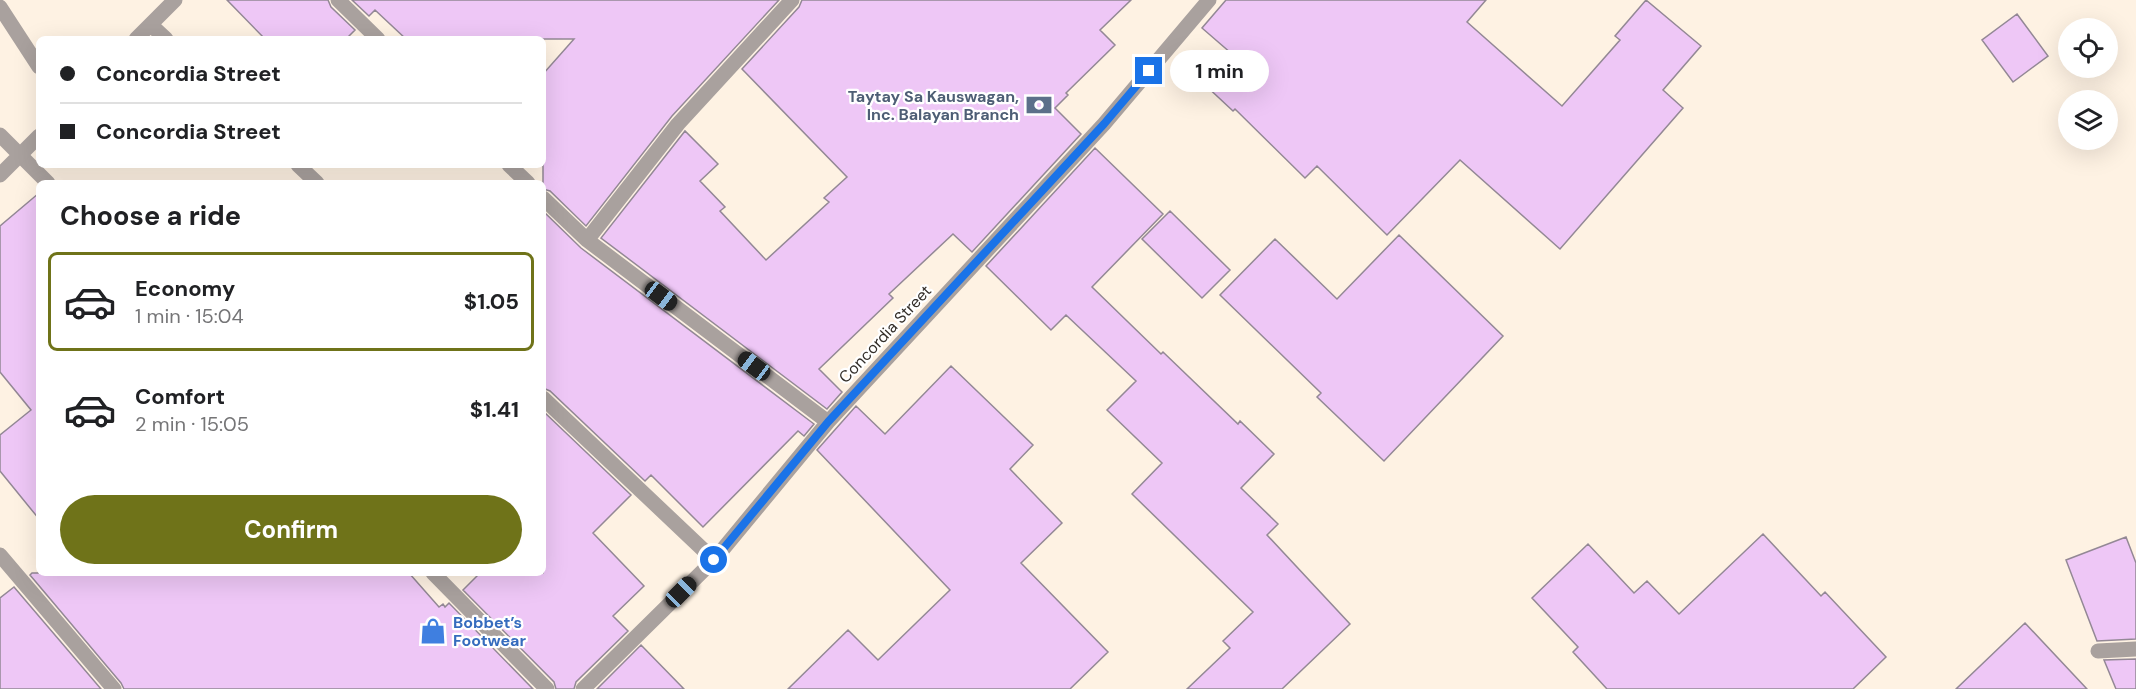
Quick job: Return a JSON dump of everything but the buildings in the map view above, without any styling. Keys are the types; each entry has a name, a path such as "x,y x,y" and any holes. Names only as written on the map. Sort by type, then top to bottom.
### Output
{"street":[{"path":"139,36 175,0"},
{"path":"338,0 375,36"},
{"path":"587,240 678,124 792,0"},
{"name":"Concordia Street","path":"583,689 714,560 828,422 1104,124 1209,0"},
{"path":"0,7 36,62"},
{"path":"151,25 163,36"},
{"path":"0,135 45,180"},
{"path":"0,175 36,139"},
{"path":"301,168 314,180"},
{"path":"512,168 525,180"},
{"path":"546,201 587,240 828,422"},
{"path":"546,401 714,560"},
{"path":"0,555 114,689"},
{"path":"436,576 547,689"},
{"path":"2098,651 2136,649"}],"place":[{"name":"Taytay Sa Kauswagan, Inc. Balayan Branch","path":"1039,105"},
{"name":"Bobbet’s Footwear","path":"433,631"}],"route":[{"path":"714,560 828,422 1104,124 1149,71"}]}
